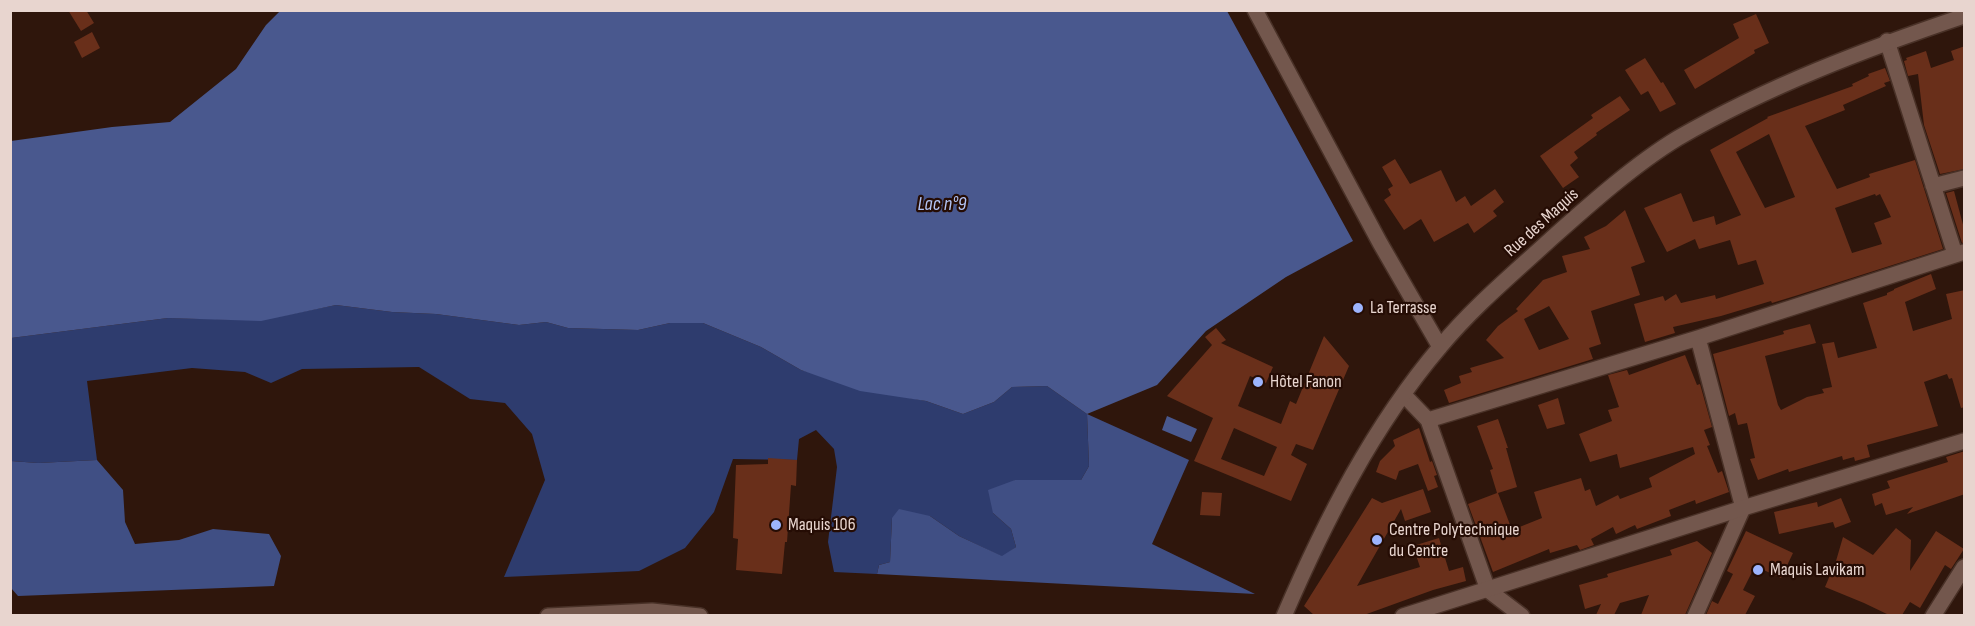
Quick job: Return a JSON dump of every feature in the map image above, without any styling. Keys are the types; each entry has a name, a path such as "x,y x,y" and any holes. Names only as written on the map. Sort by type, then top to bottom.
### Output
{"street":[{"path":"1255,10 1380,243 1440,347"},
{"name":"Rue des Maquis","path":"1284,615 1314,547 1352,476 1404,394 1440,347 1475,309 1576,217 1676,140 1748,101 1887,42 1965,16"},
{"path":"1428,420 1698,339 1960,253 1933,186 1887,42"},
{"path":"1933,186 1965,178"},
{"path":"1695,615 1743,508 1698,339"},
{"path":"1404,394 1428,420 1488,590 1522,615"},
{"path":"1403,615 1965,441"},
{"path":"1933,615 1965,567"},
{"path":"548,615 652,611 700,615"}],"shaded area":[{"path":"336,305 392,312 436,314 519,325 546,322 568,328 638,330 670,323 703,323 761,347 801,370 894,395 926,401 963,414 994,402 1012,387 1047,386 1087,414 1089,466 1081,480 1015,480 993,513 1011,529 1016,547 1003,557 959,536 930,516 892,518 890,562 879,565 877,574 834,572 828,542 837,467 834,449 816,430 799,439 797,460 733,459 714,512 685,548 639,571 504,577 545,480 532,434 505,403 470,399 419,367 302,369 271,383 245,372 192,368 87,381 97,460 38,463 11,461 11,338 168,318 261,320"},
{"path":"1087,414 1189,460 1152,544 1255,594 877,574 879,565 890,562 892,518 899,509 930,516 959,536 1002,556 1016,547 1011,529 993,513 988,490 1015,480 1081,480 1089,466"},
{"path":"97,460 123,490 125,522 135,544 179,540 213,529 269,534 281,556 274,586 18,596 11,588 11,461 38,463"}],"water":[{"name":"Lac n°9","path":"280,11 1227,11 1353,241 1286,277 1206,331 1157,385 1087,414 1047,386 1012,387 994,402 963,414 926,401 860,391 801,370 761,347 703,323 670,323 638,330 568,328 546,322 519,325 436,314 392,312 336,305 261,321 168,318 11,338 11,141 112,127 170,122 236,69 266,25"},
{"path":"1167,416 1197,429 1191,442 1162,430"}],"building":[{"path":"68,10 86,10 94,23 81,31"},
{"path":"1756,14 1769,43 1754,50 1755,53 1695,89 1684,70 1739,38 1733,24"},
{"path":"92,32 100,48 82,58 74,42"},
{"path":"1965,46 1965,169 1940,174 1924,125 1918,74 1908,76 1904,61 1907,60 1906,58 1926,51 1931,68 1954,60 1951,51"},
{"path":"1645,58 1676,104 1660,112 1648,91 1641,95 1625,70"},
{"path":"1885,68 1890,81 1884,83 1886,86 1843,105 1845,110 1805,126 1837,189 1870,177 1869,174 1915,160 1943,249 1772,303 1771,301 1673,327 1675,333 1645,342 1634,304 1663,296 1665,301 1676,294 1681,303 1715,295 1716,299 1764,284 1756,260 1738,265 1730,240 1699,249 1695,239 1667,252 1644,208 1681,193 1693,222 1714,216 1716,225 1741,215 1710,150 1767,117 1853,86 1852,84 1869,76 1868,74","holes":["1769,134 1795,197 1765,208 1736,152","1875,194 1876,196 1880,194 1891,217 1874,223 1882,244 1852,253 1835,208"]},
{"path":"1620,96 1630,110 1596,133 1597,135 1574,152 1578,158 1570,165 1579,177 1563,188 1540,156 1593,118 1591,115"},
{"path":"1395,159 1410,184 1441,170 1456,202 1465,196 1471,206 1495,189 1504,202 1493,211 1497,216 1474,233 1468,223 1434,242 1421,219 1404,230 1384,200 1391,195 1388,189 1393,186 1382,167"},
{"path":"1954,191 1965,232 1965,242 1962,243 1946,193"},
{"path":"1625,210 1645,262 1631,267 1640,295 1591,311 1601,344 1589,348 1593,359 1449,403 1444,390 1461,383 1459,376 1472,372 1470,368 1504,358 1486,340 1498,326 1518,311 1516,309 1543,280 1567,272 1562,256 1590,249 1584,237 1606,226","holes":["1549,306 1569,339 1539,350 1524,319"]},
{"path":"1931,274 1936,289 1905,302 1913,331 1952,319 1946,294 1965,290 1965,407 1961,408 1952,378 1949,379 1947,374 1924,382 1938,426 1867,445 1870,457 1855,461 1854,457 1843,460 1842,456 1789,472 1788,469 1758,480 1750,459 1755,458 1747,423 1738,425 1735,413 1729,416 1713,354 1784,334 1783,331 1810,324 1816,343 1765,356 1781,410 1807,397 1824,393 1822,389 1832,387 1822,344 1834,342 1838,358 1877,348 1863,303 1887,295 1894,289"},
{"path":"1216,328 1226,340 1221,343 1273,367 1266,383 1250,376 1238,406 1281,424 1290,401 1296,404 1324,336 1349,366 1313,450 1296,444 1291,455 1307,464 1291,501 1194,461 1213,418 1167,396 1212,345 1205,337","holes":["1234,428 1277,447 1264,476 1221,459"]},
{"path":"1685,355 1697,385 1700,384 1712,427 1704,430 1710,445 1707,446 1718,473 1722,471 1729,492 1696,504 1695,500 1669,510 1671,516 1637,529 1635,525 1616,534 1613,527 1591,539 1594,545 1580,550 1577,545 1550,553 1549,549 1493,572 1468,504 1497,493 1490,470 1493,469 1477,426 1498,419 1508,448 1506,448 1517,487 1498,493 1512,530 1542,518 1534,492 1581,478 1585,491 1590,489 1596,506 1618,495 1620,499 1652,487 1649,478 1695,454 1693,447 1620,468 1617,454 1590,462 1579,434 1612,421 1608,410 1619,407 1608,375 1627,370 1629,375"},
{"path":"1558,398 1565,424 1547,429 1538,405"},
{"path":"1419,428 1430,462 1432,461 1437,475 1434,476 1438,487 1428,491 1418,464 1399,471 1396,480 1376,472 1380,461 1395,446 1393,440"},
{"path":"1965,451 1965,494 1907,514 1913,507 1886,515 1882,503 1875,506 1872,494 1890,488 1887,481 1948,462 1946,457"},
{"path":"768,458 797,460 796,486 791,485 782,574 736,570 738,539 733,538 736,465 768,464"},
{"name":"Centre Polytechnique du Centre","path":"1423,489 1431,512 1405,521 1401,509 1357,586 1420,567 1413,546 1439,538 1449,571 1463,567 1466,581 1433,590 1364,615 1314,615 1304,606 1372,498 1382,503"},
{"path":"1202,492 1222,493 1220,516 1200,515"},
{"path":"1841,498 1851,522 1835,528 1833,522 1779,534 1774,512 1817,502 1818,507"},
{"path":"1896,528 1911,540 1910,571 1936,531 1964,549 1951,569 1945,565 1920,608 1910,602 1902,615 1889,615 1825,587 1843,537 1873,555"},
{"path":"1746,531 1793,553 1781,578 1755,566 1743,590 1755,596 1745,615 1706,615 1712,601 1718,604 1733,574 1727,571"},
{"path":"1697,541 1712,553 1685,615 1641,615 1649,595 1620,603 1614,615 1596,615 1601,604 1585,609 1579,585 1608,577 1607,574 1672,555 1670,550"}],"place":[{"name":"La Terrasse","path":"1358,308"},
{"name":"Hôtel Fanon","path":"1258,382"},
{"name":"Maquis 106","path":"776,525"},
{"name":"Centre Polytechnique du Centre","path":"1377,540"},
{"name":"Maquis Lavikam","path":"1758,570"}]}
